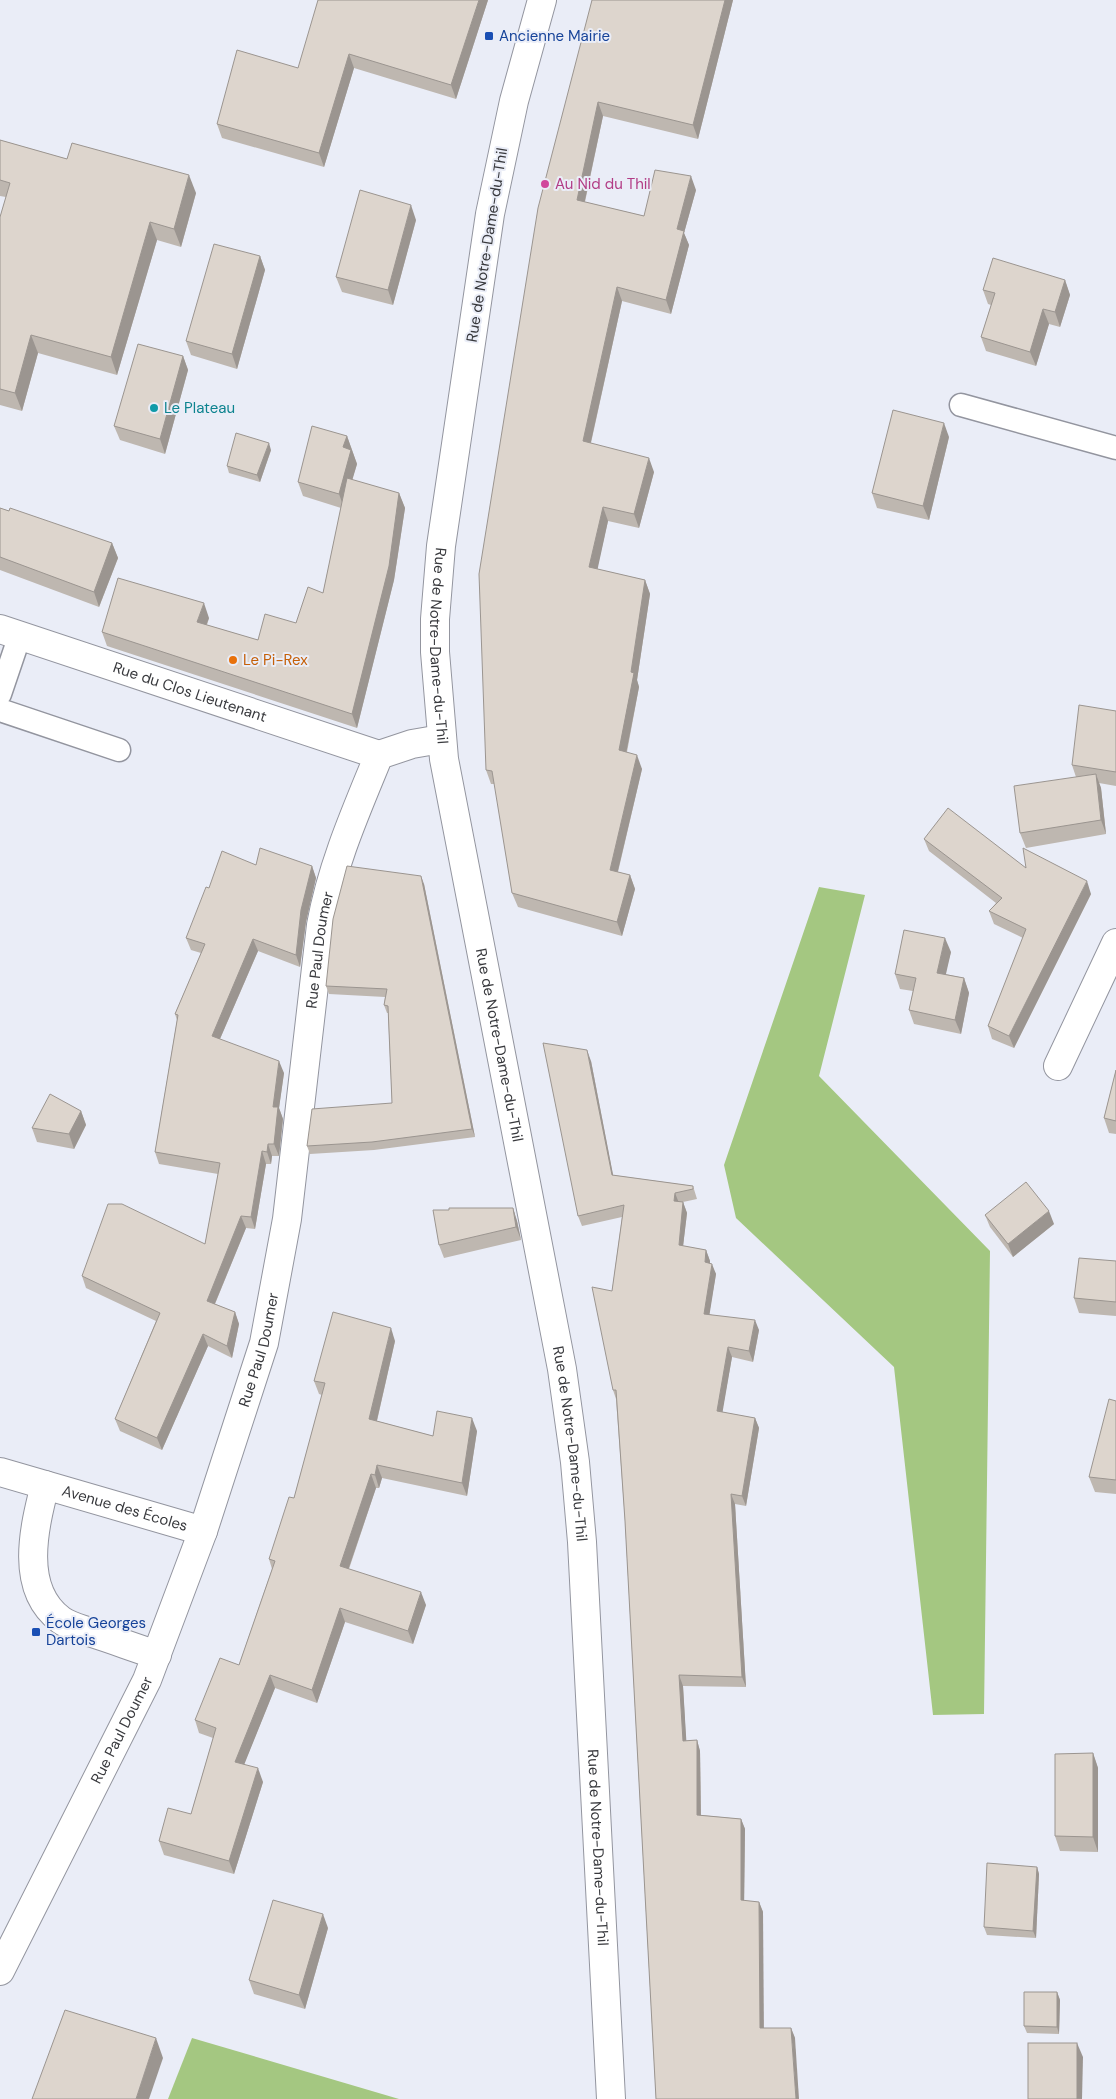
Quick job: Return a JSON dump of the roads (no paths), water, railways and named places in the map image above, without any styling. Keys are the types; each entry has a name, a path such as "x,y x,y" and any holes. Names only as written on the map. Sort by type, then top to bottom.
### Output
{"street":[{"name":"Rue de Notre-Dame-du-Thil","path":"542,0 514,101 495,191 446,510 435,619 436,684 441,739 562,1369 572,1430 582,1542 611,2099"},
{"name":"Rue du Clos Lieutenant","path":"10,632 379,755"},
{"path":"379,755 403,746 441,739"},
{"name":"Rue Paul Doumer","path":"0,1972 124,1729 157,1655 203,1531 262,1352 274,1299 287,1219 326,896 343,843 379,755"},
{"path":"1058,1066 1116,943"},
{"name":"Avenue des Écoles","path":"0,1472 203,1531"},
{"name":"Avenue des Écoles","path":"45,1485 38,1512 34,1556 34,1580 42,1600 62,1621 157,1655"}],"lane":[{"path":"960,405 1116,448"},
{"path":"0,694 10,632"},
{"path":"0,710 120,750"}],"place":[{"name":"Ancienne Mairie","path":"489,36"},
{"name":"Au Nid du Thil","path":"545,184"},
{"name":"Le Plateau","path":"154,408"},
{"name":"Le Pi-Rex","path":"233,660"},
{"name":"École Georges Dartois","path":"36,1632"}]}
